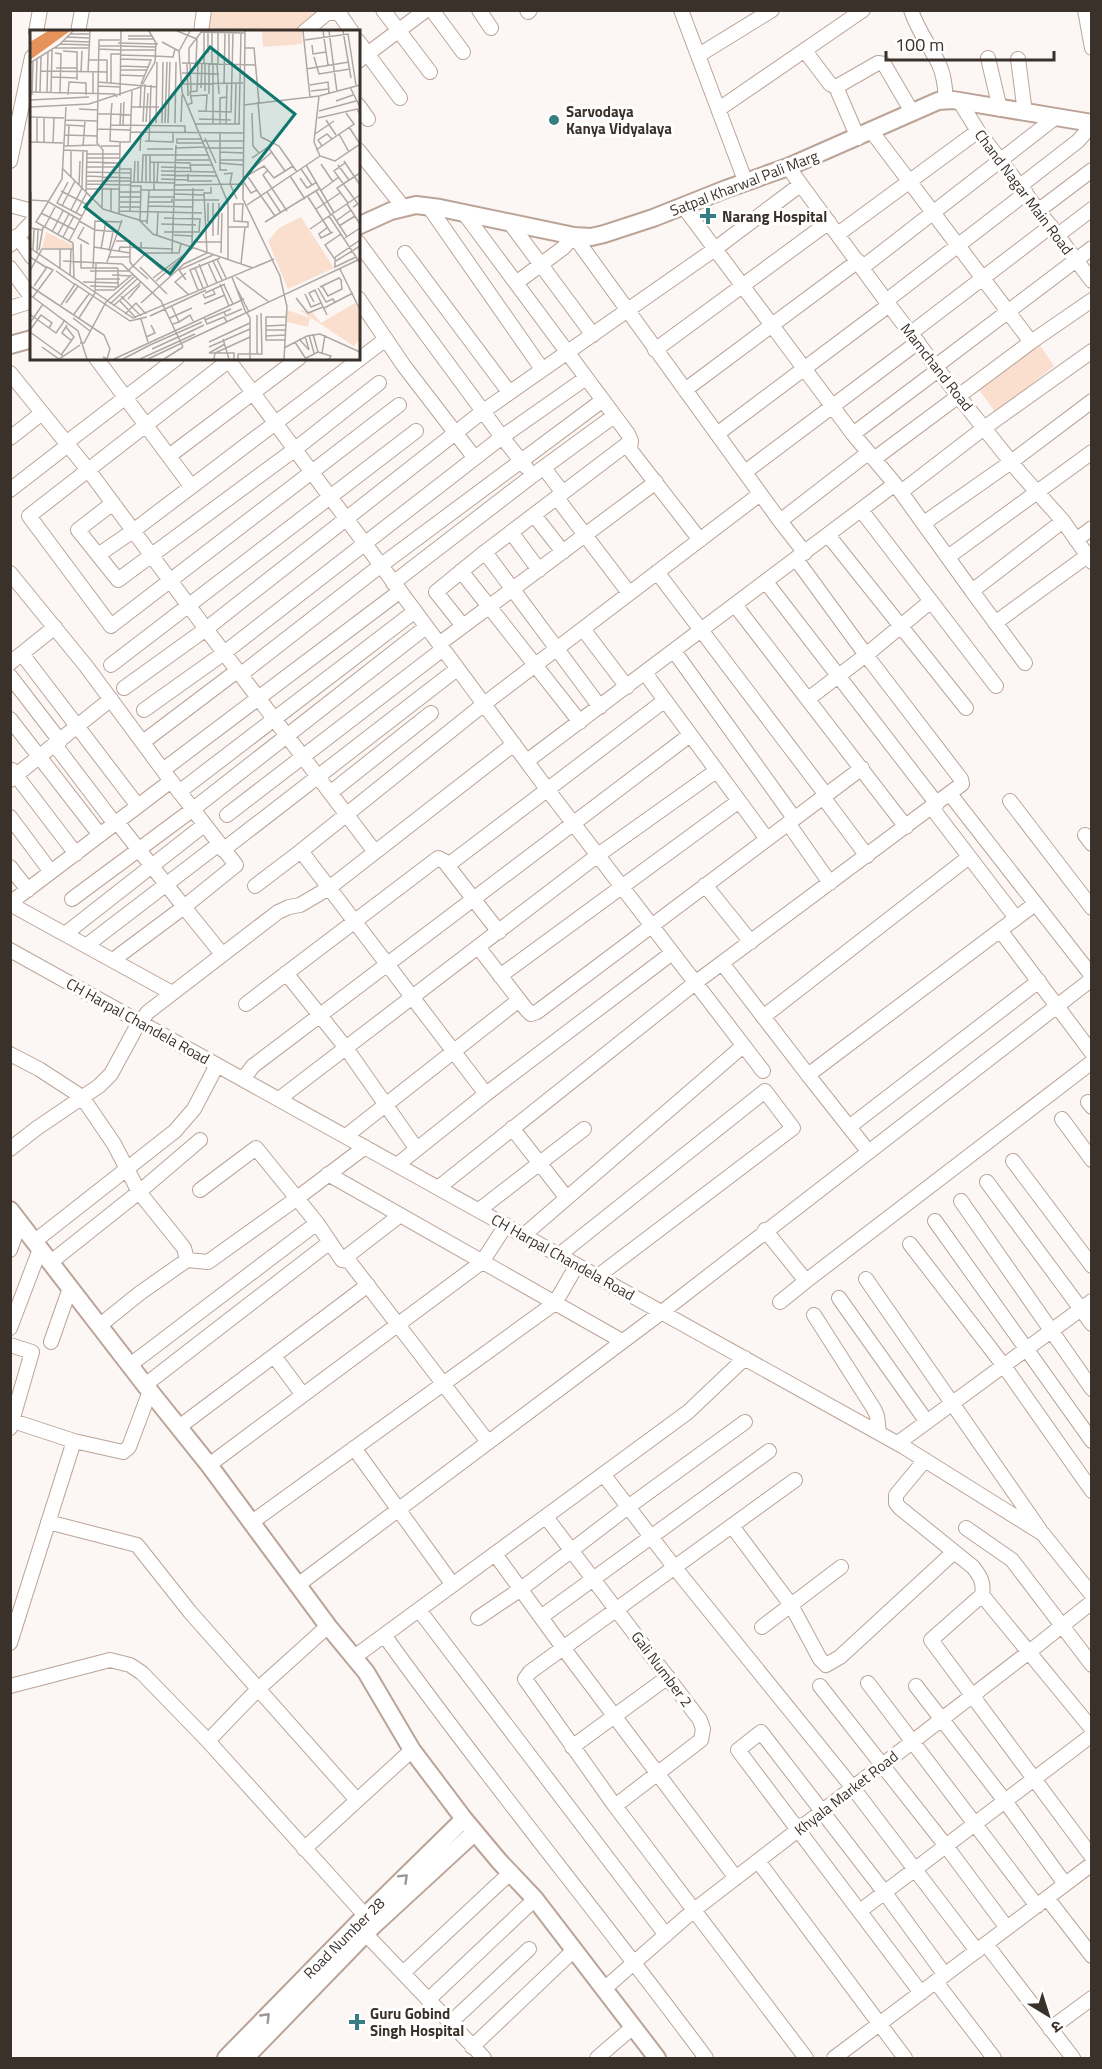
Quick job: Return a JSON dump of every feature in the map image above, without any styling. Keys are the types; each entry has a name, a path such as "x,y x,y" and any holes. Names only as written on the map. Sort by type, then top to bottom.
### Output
{"street":[{"path":"36,30 40,10"},
{"path":"78,30 82,10"},
{"path":"201,30 204,10"},
{"path":"383,10 430,72"},
{"path":"400,98 363,57 426,10"},
{"path":"432,10 463,52"},
{"path":"479,10 491,28"},
{"path":"681,10 746,183"},
{"path":"699,55 772,10"},
{"path":"719,109 805,51 845,16 863,10"},
{"path":"911,10 917,26 939,64 953,101"},
{"path":"1085,10 1091,39"},
{"path":"306,30 327,12 339,13 351,30"},
{"path":"805,51 830,84 836,87 865,135 909,180 1031,342"},
{"path":"988,58 1000,109"},
{"path":"1018,59 1025,113"},
{"path":"836,87 882,63 887,66 912,112"},
{"path":"10,161 30,66"},
{"name":"Satpal Kharwal Pali Marg","path":"361,221 416,205 574,236 591,237 653,218 788,167 865,135 912,112 953,101 1092,124"},
{"name":"Chand Nagar Main Road","path":"953,101 1092,280"},
{"path":"360,108 368,119"},
{"path":"685,390 933,213 1056,117"},
{"path":"717,434 804,369 958,245 1078,141 1092,124"},
{"path":"838,234 909,180 978,132"},
{"path":"360,153 404,208"},
{"name":"Mamchand Road","path":"788,167 959,397 1011,462 1063,521 1090,559"},
{"path":"1039,210 1092,170"},
{"path":"124,688 206,629 482,412 715,249 800,185"},
{"path":"10,205 30,210"},
{"path":"683,206 833,408 898,488 1025,663"},
{"path":"429,207 543,369"},
{"path":"745,472 833,408 983,278 1092,209"},
{"path":"465,213 632,441"},
{"path":"655,350 829,222"},
{"path":"510,223 593,335"},
{"path":"30,224 14,241 30,255"},
{"path":"438,1188 722,963 962,785 961,779 866,655 800,556 780,521 574,236 563,248 516,284"},
{"path":"360,245 482,412 521,461 538,472 560,495 584,536 629,593"},
{"path":"853,434 1008,311 1092,248"},
{"path":"405,253 509,393"},
{"path":"10,268 30,296"},
{"path":"10,308 30,300"},
{"path":"780,521 959,397 1031,342 1092,300"},
{"path":"360,301 474,457"},
{"path":"360,359 386,339"},
{"path":"10,345 30,340"},
{"path":"527,761 861,510 898,488 1092,351"},
{"path":"10,490 174,360"},
{"path":"228,360 29,516 111,626 399,405"},
{"path":"230,360 414,612 763,1071"},
{"path":"169,456 296,360"},
{"path":"98,555 359,360"},
{"path":"99,363 191,486"},
{"path":"10,373 89,471 375,852"},
{"path":"144,710 224,653 474,457 586,378"},
{"path":"113,503 78,530 118,580 294,450 379,383"},
{"path":"143,742 239,673 603,400"},
{"path":"924,523 1092,401"},
{"path":"10,438 42,413"},
{"path":"172,993 10,903 171,781 258,698 538,472 614,416"},
{"path":"111,665 416,431"},
{"path":"632,441 630,447 632,451 700,540"},
{"path":"463,626 436,592 632,441"},
{"path":"948,557 1092,452"},
{"path":"227,815 303,757 463,626 656,482"},
{"path":"255,886 534,665 760,494"},
{"path":"861,510 996,686"},
{"path":"534,515 562,552"},
{"path":"972,591 1063,521"},
{"path":"1076,540 1092,528"},
{"path":"511,532 539,570"},
{"path":"828,535 966,708"},
{"path":"485,552 600,707"},
{"path":"994,623 1090,559"},
{"path":"461,571 580,722"},
{"path":"657,572 867,856"},
{"path":"10,573 111,699 192,810 236,865 112,960"},
{"path":"766,582 1016,918"},
{"path":"808,699 931,601"},
{"path":"735,605 906,827"},
{"path":"171,781 274,720 414,612"},
{"path":"10,663 55,627"},
{"path":"72,898 192,810 426,627"},
{"path":"583,629 627,687"},
{"path":"674,651 791,821 830,883"},
{"path":"22,654 138,806"},
{"path":"87,945 166,884 221,847 317,776 457,669"},
{"path":"645,673 767,839"},
{"path":"10,676 116,823 222,954"},
{"path":"76,854 12,775 39,758 111,699"},
{"path":"448,865 664,700"},
{"path":"330,793 431,713"},
{"path":"10,719 100,835"},
{"path":"243,1080 253,1066 690,735"},
{"path":"10,1149 99,1086 111,1074 148,1012 278,912 289,907 300,906 329,888 514,744"},
{"path":"479,948 529,1012 537,1012 862,768"},
{"path":"279,1099 598,855 716,771"},
{"path":"299,1584 662,1312 1092,978 950,794"},
{"path":"500,976 739,801"},
{"path":"1010,801 1092,908"},
{"path":"10,817 51,872"},
{"path":"65,934 204,825"},
{"path":"301,851 486,1094"},
{"path":"763,1017 969,857"},
{"path":"246,1004 438,858 448,865 499,932"},
{"path":"10,867 28,890"},
{"path":"705,885 751,942"},
{"path":"808,1075 1035,904"},
{"path":"1000,930 1092,1053"},
{"name":"CH Harpal Chandela Road","path":"10,950 898,1443 1043,1534 1092,1595"},
{"path":"397,1164 672,953"},
{"path":"722,963 868,1151"},
{"path":"286,973 346,1048 416,1148"},
{"path":"849,1127 1039,981"},
{"path":"346,1136 519,1000"},
{"path":"524,1235 743,1046"},
{"path":"10,1054 39,1069 82,1097 114,1144 139,1192 184,1248 187,1260"},
{"path":"780,1302 1092,1062"},
{"path":"10,1328 42,1250 126,1168 185,1121 217,1065"},
{"path":"559,1255 765,1090 793,1128 598,1276"},
{"path":"1062,1119 1092,1160"},
{"path":"512,1128 566,1197"},
{"path":"479,1210 584,1129"},
{"path":"42,1250 139,1192 200,1140"},
{"path":"99,1326 140,1293 187,1260 207,1262 297,1199 365,1147"},
{"path":"200,1190 256,1148 317,1223 342,1260 349,1261 368,1285 488,1442"},
{"path":"1013,1161 1092,1266"},
{"path":"328,1174 622,1341"},
{"path":"987,1182 1086,1305 1092,1324"},
{"path":"962,1201 1092,1389"},
{"path":"15,1216 209,1465 299,1584 327,1626 366,1672 412,1750 470,1826 535,1899 633,2027 652,2057"},
{"path":"10,1251 15,1216"},
{"path":"342,1260 399,1216"},
{"path":"935,1221 1092,1442"},
{"path":"130,1365 317,1223"},
{"path":"209,1465 482,1262 506,1225"},
{"path":"765,1230 806,1281"},
{"path":"10,1345 32,1352 11,1423 74,1441 120,1452 126,1451 147,1388 330,1242"},
{"path":"910,1244 1004,1366 1092,1491"},
{"path":"252,1522 555,1303 577,1265"},
{"path":"866,1279 1043,1534"},
{"path":"179,1427 368,1285"},
{"path":"51,1342 70,1288"},
{"path":"839,1298 927,1422"},
{"path":"898,1443 1086,1305"},
{"path":"814,1315 874,1409 879,1432"},
{"path":"274,1356 303,1395"},
{"path":"353,1658 694,1407 745,1358"},
{"path":"478,1618 521,1589 745,1422"},
{"path":"11,1637 74,1441"},
{"path":"354,1448 453,1585"},
{"path":"541,1617 769,1451"},
{"path":"925,1460 896,1495 896,1503 980,1575 983,1584 982,1594 931,1640 1092,1857"},
{"path":"603,1474 675,1568 853,1788 915,1870 1073,2058"},
{"path":"795,1480 530,1672 525,1679 615,1806 806,2058"},
{"name":"Gali Number 2","path":"546,1517 668,1677 700,1720 704,1729 701,1740 657,1773"},
{"path":"48,1522 137,1545 190,1612 356,1800"},
{"path":"732,1526 791,1605 820,1659 826,1665 840,1657 954,1552"},
{"path":"966,1528 1011,1560 1092,1665"},
{"path":"495,1554 736,1878"},
{"path":"762,1627 841,1568"},
{"path":"982,1594 1092,1729"},
{"name":"Khyala Market Road","path":"604,1989 694,1910 1092,1602"},
{"path":"419,1610 666,1935"},
{"path":"208,1741 258,1689 327,1626"},
{"path":"384,1635 436,1709 635,1962 706,2058"},
{"path":"10,1686 110,1660 130,1665 142,1674 208,1741 304,1848 403,1973 484,2058"},
{"path":"572,1747 668,1677"},
{"path":"868,1683 976,1824 1042,1902 1092,1956"},
{"path":"820,1686 946,1846 1007,1928"},
{"path":"916,1686 1005,1801 1065,1884"},
{"path":"921,1993 738,1750 760,1732 885,1893 994,2058"},
{"path":"860,1911 1092,1735"},
{"path":"304,1848 412,1750"},
{"path":"615,1806 657,1773"},
{"name":"Road Number 28","path":"225,2058 319,1972 365,1925 470,1826"},
{"path":"758,1861 905,2058"},
{"path":"834,2058 1092,1864"},
{"path":"403,1973 511,1872"},
{"path":"428,2000 535,1899"},
{"path":"450,2024 529,1949"},
{"path":"472,2047 574,1950"},
{"name":"Road Number 28","path":"245,2058 319,1972"},
{"path":"1050,2029 1089,2006"},
{"path":"597,2058 633,2027"}],"shaded area":[{"path":"205,11 318,11 318,14 296,30 202,30"},
{"path":"1037,341 1054,366 996,413 977,387"}],"place":[{"name":"Sarvodaya Kanya Vidyalaya","path":"554,120"},
{"name":"Narang Hospital","path":"708,216"},
{"name":"Guru Gobind Singh Hospital","path":"357,2022"}]}
